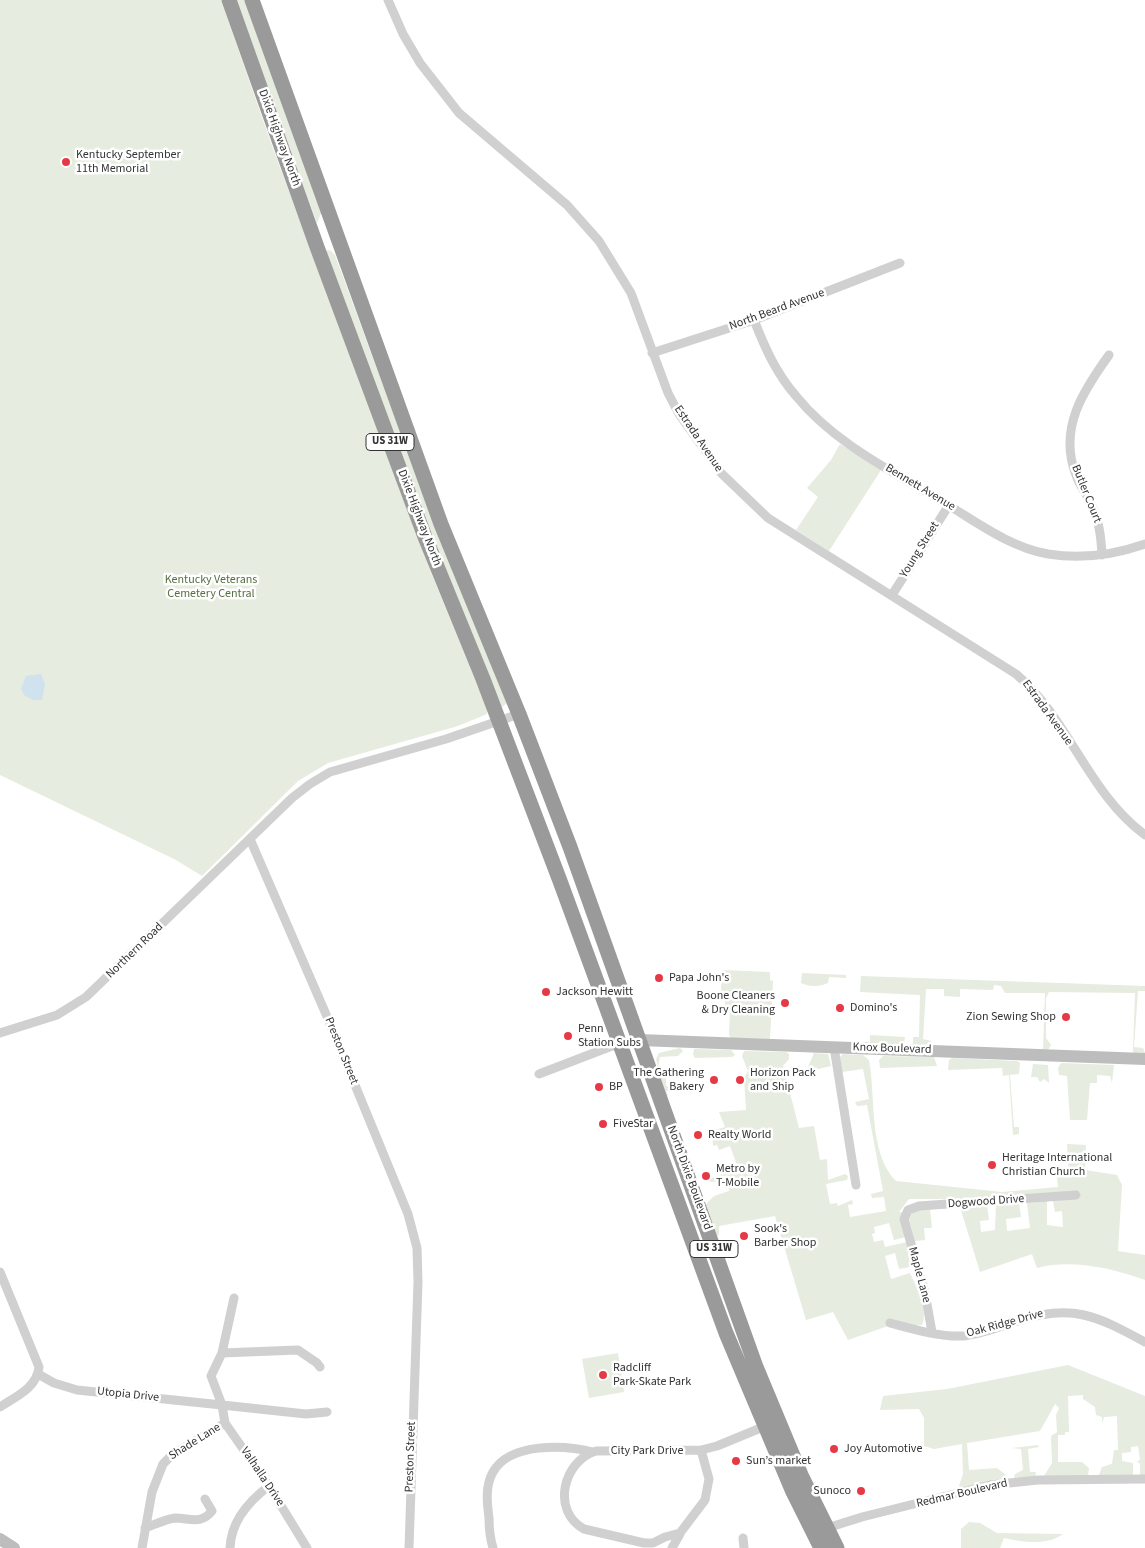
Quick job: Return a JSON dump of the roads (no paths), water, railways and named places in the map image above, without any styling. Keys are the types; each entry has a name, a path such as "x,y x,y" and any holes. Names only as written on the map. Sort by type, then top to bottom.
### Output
{"highway":[{"name":"Dixie Highway North","path":"229,0 411,499 586,949"},
{"name":"Dixie Highway North","path":"252,0 441,524 519,714 604,943"},
{"name":"North Dixie Boulevard","path":"604,943 736,1314 771,1424"},
{"name":"North Dixie Boulevard","path":"586,949 724,1328 820,1530 837,1548"},
{"name":"North Dixie Boulevard","path":"820,1530 821,1548"}],"main road":[{"name":"Knox Boulevard","path":"639,1040 1145,1059"},
{"path":"0,1539 14,1548"}],"street":[{"name":"Estrada Avenue","path":"388,0 403,34 420,63 459,113 567,205 599,241 631,293 668,392 685,424 705,454 738,492 768,518 1004,664 1026,682 1108,800 1126,820 1145,835"},
{"name":"North Beard Avenue","path":"652,353 754,320 900,263"},
{"name":"Bennett Avenue","path":"754,320 769,358 781,378 816,417 876,462 1005,539 1032,550 1061,555 1102,555 1145,544"},
{"name":"Butler Court","path":"1102,555 1097,518 1075,474 1070,438 1072,418 1079,400 1109,355"},
{"name":"Young Street","path":"892,595 948,505"},
{"path":"250,839 292,798 330,772 446,740 519,714"},
{"name":"Northern Road","path":"0,1033 57,1015 86,997 250,839"},
{"name":"Preston Street","path":"250,839 325,1012 408,1214 415,1237 418,1282 409,1548"},
{"path":"539,1074 621,1043 639,1040"},
{"path":"834,1047 856,1185"},
{"name":"Dogwood Drive","path":"904,1219 908,1210 919,1206 1076,1195"},
{"name":"Maple Lane","path":"904,1219 925,1293 932,1332"},
{"path":"0,1272 39,1367 38,1374 25,1391 0,1407"},
{"name":"Valhalla Drive","path":"234,1298 222,1353 211,1376 222,1405 225,1423 269,1486 307,1548"},
{"name":"Oak Ridge Drive","path":"890,1323 954,1336 970,1335 1028,1317 1063,1311 1080,1313 1106,1322 1145,1342"},
{"path":"222,1353 298,1350 320,1367"},
{"name":"Utopia Drive","path":"38,1374 54,1383 78,1390 222,1405"},
{"path":"222,1405 306,1414 327,1412"},
{"name":"Shade Lane","path":"142,1548 152,1492 167,1458 225,1423"},
{"name":"City Park Drive","path":"493,1548 488,1490 496,1468 510,1458 538,1447 564,1447 593,1452 701,1450 717,1446 771,1424"},
{"name":"City Park Drive","path":"672,1548 705,1500 709,1480 701,1450"},
{"name":"City Park Drive","path":"593,1452 586,1454 565,1481 566,1504 579,1526 644,1543 680,1534"},
{"name":"Redmar Boulevard","path":"820,1530 990,1485 1038,1480 1145,1479"},
{"path":"230,1548 240,1514 252,1498 269,1486"},
{"path":"145,1528 174,1518 193,1520 207,1517 212,1511 205,1499"},
{"path":"743,1538 744,1548"}],"water":[{"path":"41,674 45,684 42,700 34,700 25,696 21,689 26,676"}],"place":[{"name":"Kentucky September 11th Memorial","path":"66,162"},
{"name":"Papa John's","path":"659,978"},
{"name":"Jackson Hewitt","path":"546,992"},
{"name":"Boone Cleaners & Dry Cleaning","path":"785,1003"},
{"name":"Domino's","path":"840,1008"},
{"name":"Zion Sewing Shop","path":"1066,1017"},
{"name":"Penn Station Subs","path":"568,1036"},
{"name":"The Gathering Bakery","path":"714,1080"},
{"name":"Horizon Pack and Ship","path":"740,1080"},
{"name":"BP","path":"599,1087"},
{"name":"FiveStar","path":"603,1124"},
{"name":"Realty World","path":"698,1135"},
{"name":"Heritage International Christian Church","path":"992,1165"},
{"name":"Metro by T-Mobile","path":"706,1176"},
{"name":"Sook's Barber Shop","path":"744,1236"},
{"name":"Radcliff Park-Skate Park","path":"603,1375"},
{"name":"Joy Automotive","path":"834,1449"},
{"name":"Sun’s market","path":"736,1461"},
{"name":"Sunoco","path":"861,1491"}],"park label":[{"name":"Kentucky Veterans Cemetery Central","path":"211,587"}]}
